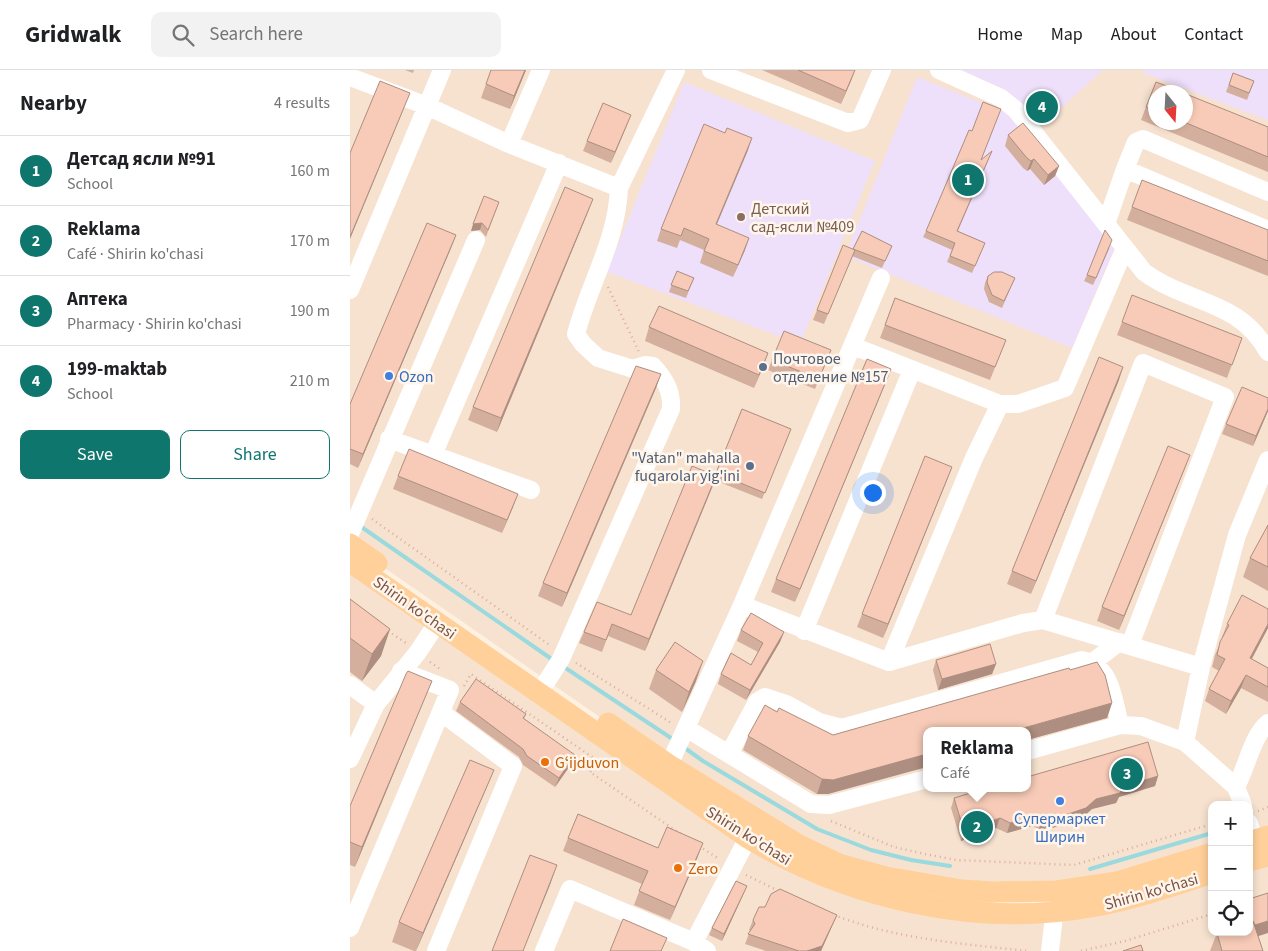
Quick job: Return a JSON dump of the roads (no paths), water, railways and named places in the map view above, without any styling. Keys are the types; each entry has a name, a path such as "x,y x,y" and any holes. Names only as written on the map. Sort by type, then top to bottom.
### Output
{"main road":[{"name":"Shirin ko'chasi","path":"350,544 557,666 665,771"},
{"name":"Shirin ko'chasi","path":"350,562 437,623 752,829 820,856 873,874 962,890 993,892 1056,902 1128,900 1208,874"},
{"name":"Shirin ko'chasi","path":"1056,902 1208,854"}],"street":[{"path":"350,290 442,70"},
{"path":"509,144 541,70"},
{"path":"557,666 671,409 671,395 661,374 654,366 645,365 634,369 598,358 582,344 576,334 600,270 618,212 619,188 676,70"},
{"path":"711,70 848,123 860,120 882,70"},
{"path":"939,70 1001,98 1016,110 1144,272 1161,285 1237,315 1251,326 1268,352"},
{"path":"350,77 427,106 509,144 619,188"},
{"path":"1106,224 1136,142 1143,140 1268,192"},
{"path":"433,455 559,163"},
{"path":"1125,169 1268,230"},
{"path":"350,534 476,240"},
{"path":"852,346 1000,404 1018,404 1065,388 1125,248"},
{"path":"665,771 686,730 742,605 881,278"},
{"path":"1043,620 1143,363 1225,397 1124,643 1093,662"},
{"path":"804,631 912,370"},
{"path":"889,662 974,458 1000,404"},
{"path":"389,440 531,490"},
{"path":"1185,742 1201,667 1238,535 1268,460"},
{"path":"742,605 804,631 889,662 1023,622 1043,620 1201,667"},
{"path":"350,759 376,704 418,652 437,623"},
{"path":"730,754 757,702 765,698 786,704 819,722 842,728 1082,660 1093,662 1105,673 1120,725"},
{"path":"350,928 442,714 450,690 401,671"},
{"path":"350,685 376,704"},
{"path":"436,951 513,766 442,714"},
{"path":"1236,787 1246,769 1258,732 1268,723"},
{"path":"1031,750 1120,725 1141,726 1185,742 1236,787 1241,801"},
{"path":"686,730 730,754 812,804 819,806 923,780"},
{"path":"544,951 570,889 700,946 752,829"},
{"path":"1050,951 1056,902"}],"waterway":[{"path":"360,526 553,660"},
{"path":"561,665 674,740"},
{"path":"682,746 703,761 817,829 871,850 911,860 950,866"},
{"path":"1090,869 1208,834"}],"place":[{"name":"199-maktab","path":"1042,107"},
{"name":"Детсад ясли №91","path":"968,180"},
{"name":"Детский сад-ясли №409","path":"741,217"},
{"name":"Почтовое отделение №157","path":"763,367"},
{"name":"Ozon","path":"389,376"},
{"name":"\"Vatan\" mahalla fuqarolar yig'ini","path":"750,466"},
{"name":"Gʻijduvon","path":"545,762"},
{"name":"Аптека","path":"1127,774"},
{"name":"Супермаркет Ширин","path":"1060,801"},
{"name":"Reklama","path":"977,827"},
{"name":"Zero","path":"678,868"}]}
